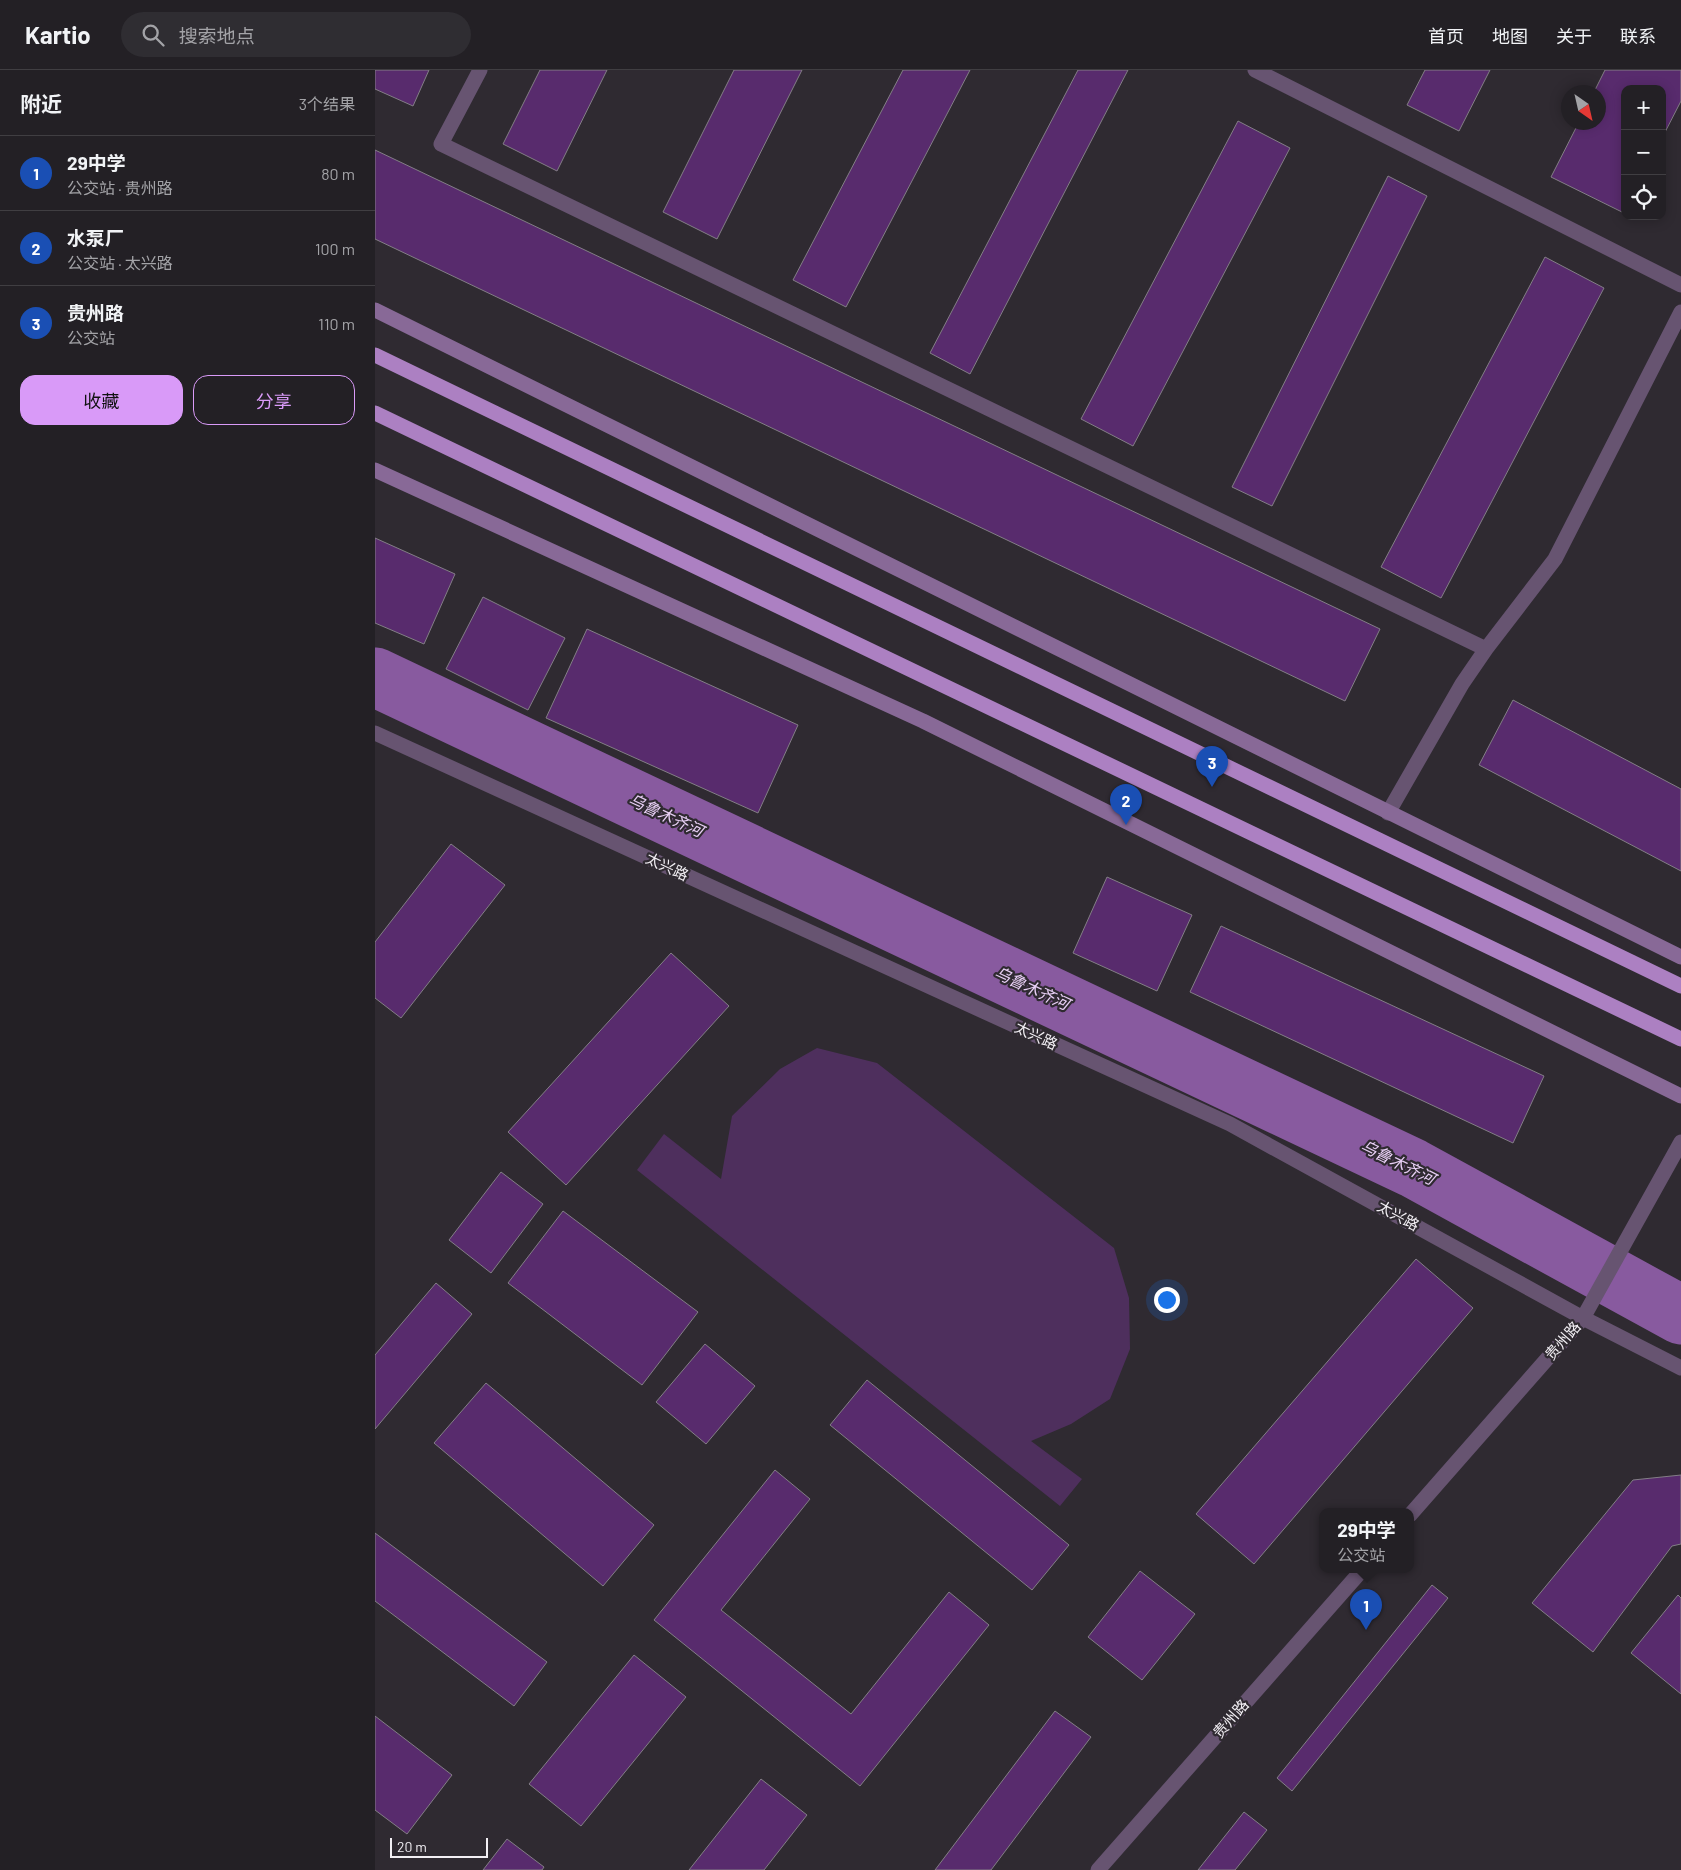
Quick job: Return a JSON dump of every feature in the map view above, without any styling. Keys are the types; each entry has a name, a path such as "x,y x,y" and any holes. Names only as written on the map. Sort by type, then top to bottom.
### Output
{"highway":[{"path":"375,355 1681,986"},
{"path":"375,413 1681,1039"}],"main road":[{"path":"375,310 1681,957"},
{"path":"375,470 923,721 1681,1096"}],"street":[{"path":"480,70 441,144 1486,649"},
{"path":"1255,70 1681,285"},
{"path":"1388,813 1462,684 1486,649 1555,560 1681,312"},
{"name":"太兴路","path":"375,733 1230,1124 1583,1318 1681,1368"},
{"name":"贵州路","path":"1414,1510 1583,1318 1681,1142"},
{"name":"贵州路","path":"1098,1870 1359,1573"}],"shaded area":[{"path":"817,1048 877,1063 1114,1248 1129,1298 1130,1349 1110,1399 1071,1424 1031,1441 1082,1479 1060,1506 637,1170 664,1134 721,1179 732,1116 780,1069"}],"building":[{"path":"375,70 429,70 413,106 375,89"},
{"path":"540,70 607,70 557,171 503,144"},
{"path":"734,70 802,70 717,239 663,212"},
{"path":"903,70 970,70 846,307 793,280"},
{"path":"1078,70 1128,70 970,374 930,353"},
{"path":"1425,70 1490,70 1459,131 1407,105"},
{"path":"1605,70 1681,70 1681,101 1666,130 1666,85 1621,85 1621,212 1551,177 1575,130 1606,130 1606,85 1598,85"},
{"path":"1238,121 1290,148 1133,446 1081,419"},
{"path":"375,150 1380,629 1345,701 375,239"},
{"path":"1388,176 1427,196 1272,506 1232,487"},
{"path":"1545,257 1604,288 1441,598 1381,567"},
{"path":"375,538 455,574 424,644 375,623"},
{"path":"483,597 565,638 528,710 446,669"},
{"path":"587,629 798,725 758,813 546,718"},
{"path":"1513,700 1681,789 1681,871 1479,765"},
{"path":"451,844 505,885 401,1018 375,998 375,942"},
{"path":"1107,877 1192,915 1157,991 1073,953"},
{"path":"1221,926 1544,1076 1513,1143 1190,992"},
{"path":"671,953 729,1006 566,1185 508,1132"},
{"path":"501,1172 543,1204 491,1273 449,1240"},
{"path":"563,1211 698,1312 642,1385 508,1283"},
{"path":"1416,1259 1473,1308 1254,1564 1196,1514"},
{"path":"436,1283 472,1314 375,1429 375,1355"},
{"path":"705,1344 755,1386 706,1444 656,1402"},
{"path":"867,1380 1069,1545 1032,1590 830,1425"},
{"path":"486,1383 654,1525 603,1586 434,1443"},
{"path":"775,1470 810,1499 721,1610 851,1714 949,1592 989,1625 860,1786 654,1620"},
{"path":"1681,1475 1681,1544 1672,1546 1593,1652 1532,1603 1633,1480"},
{"path":"375,1533 547,1662 514,1706 375,1601"},
{"path":"1140,1571 1195,1614 1142,1680 1088,1637"},
{"path":"1432,1585 1448,1598 1292,1791 1277,1778"},
{"path":"1678,1595 1681,1598 1681,1694 1631,1653"},
{"path":"634,1655 686,1697 581,1826 529,1784"},
{"path":"1055,1711 1091,1737 991,1870 935,1870"},
{"path":"375,1716 452,1775 407,1834 375,1810"},
{"path":"761,1779 807,1815 764,1870 689,1870"},
{"path":"1244,1812 1267,1830 1235,1870 1198,1870"},
{"path":"507,1839 544,1867 542,1870 483,1870"}],"waterway":[{"name":"乌鲁木齐河","path":"375,677 1413,1168 1681,1315"}],"place":[{"name":"贵州路","path":"1212,787"},
{"name":"水泵厂","path":"1126,825"},
{"name":"29中学","path":"1366,1630"}]}
